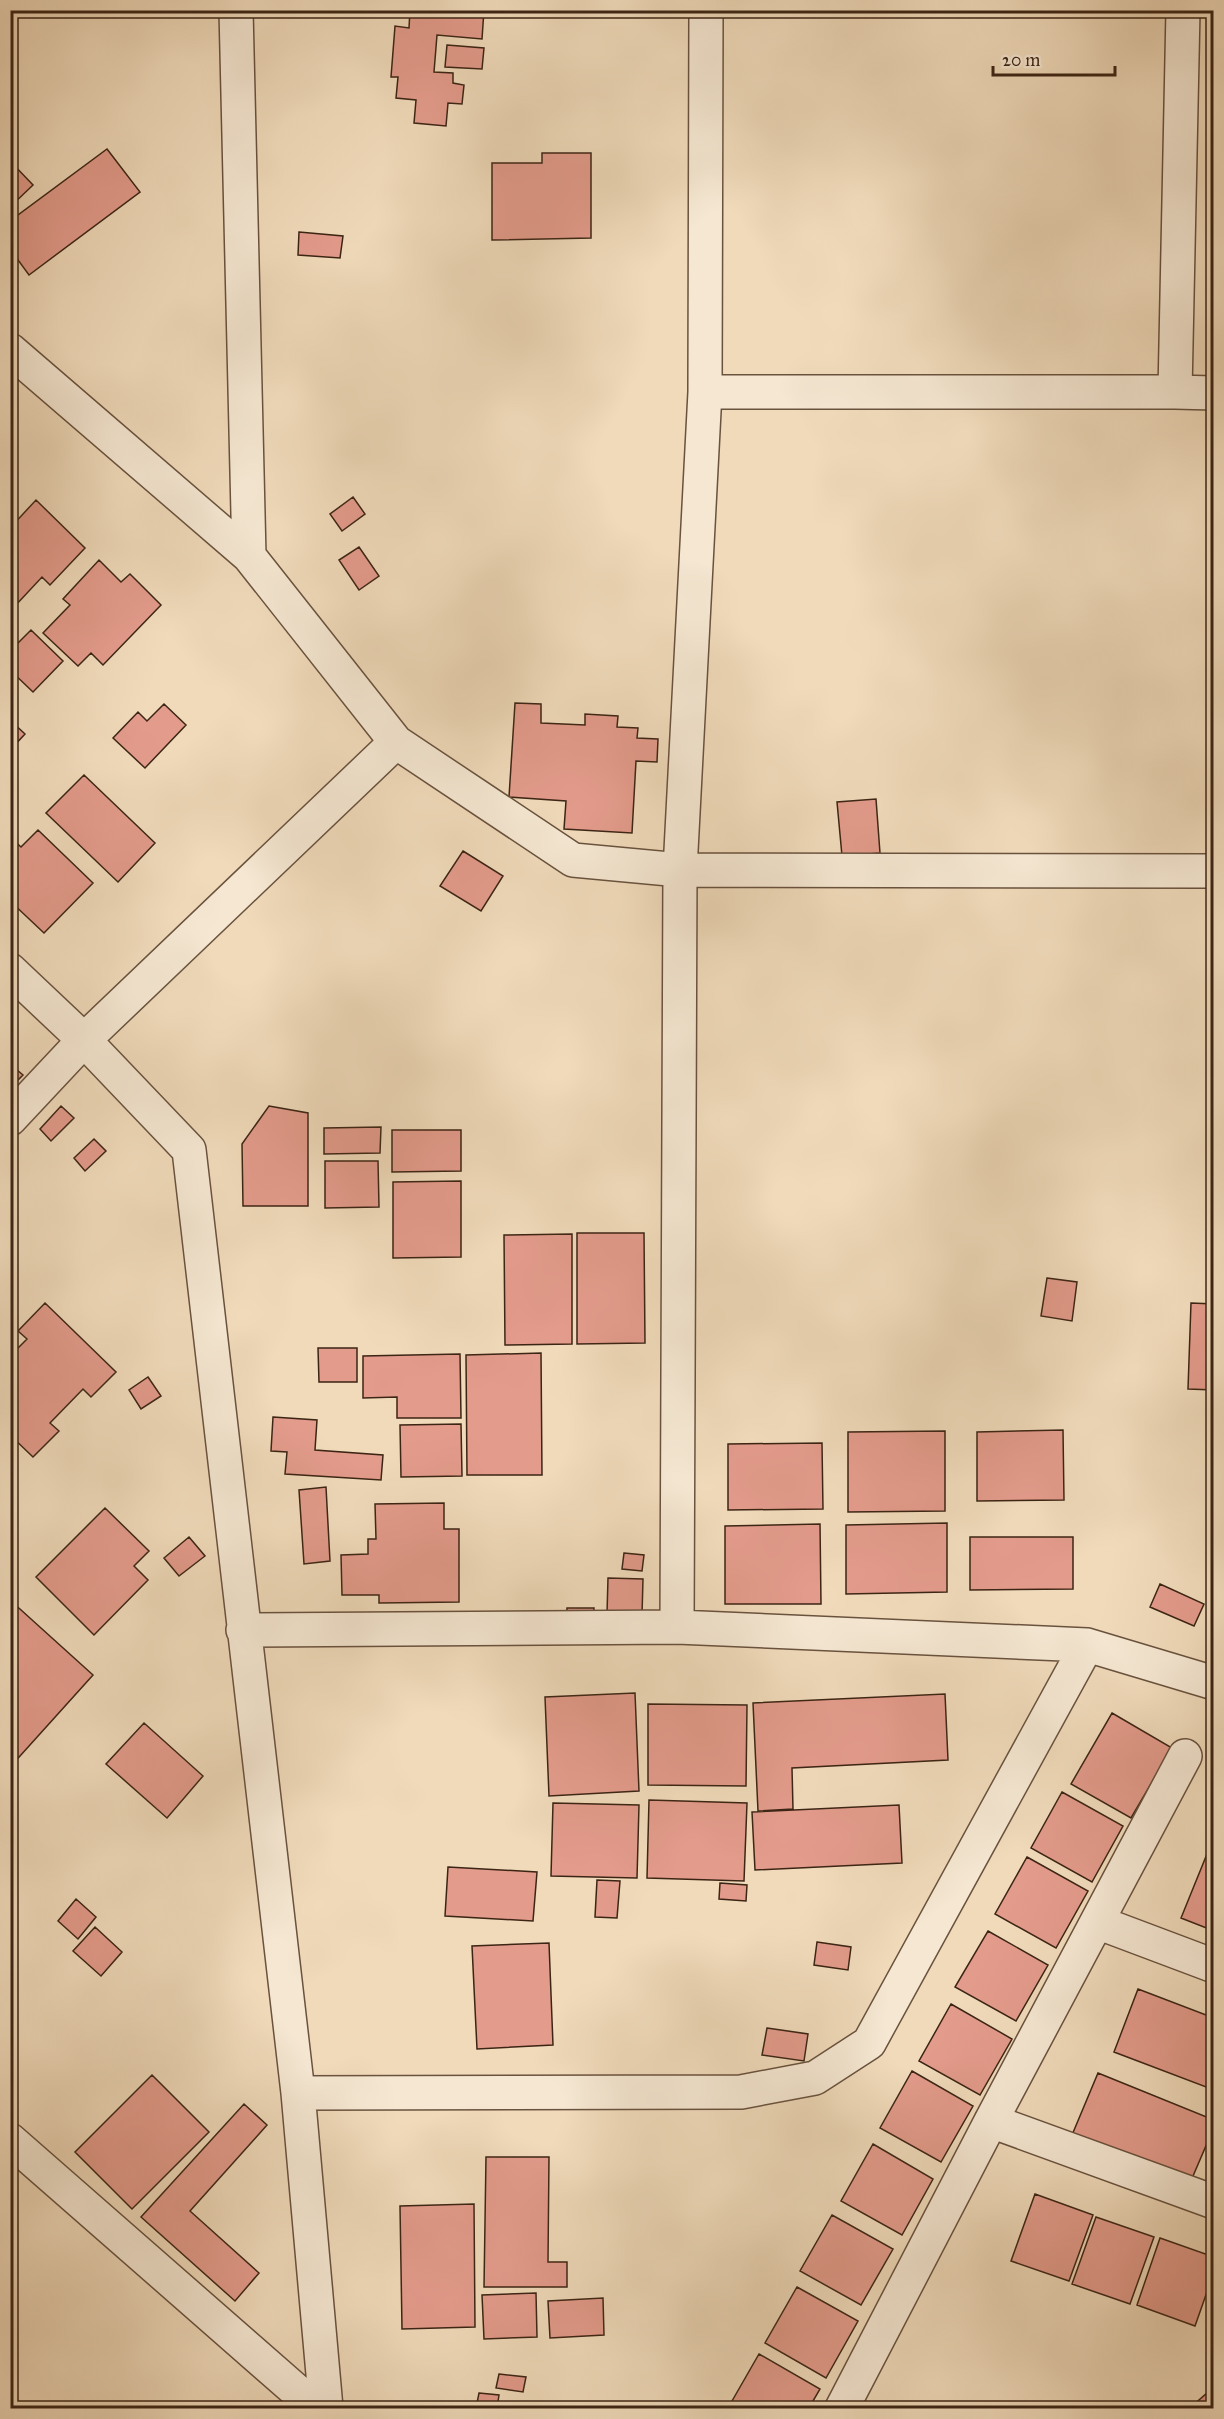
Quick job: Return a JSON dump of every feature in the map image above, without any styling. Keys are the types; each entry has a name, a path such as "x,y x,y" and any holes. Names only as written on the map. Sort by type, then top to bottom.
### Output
{"street":[{"path":"236,10 249,556"},
{"path":"677,1627 680,870 705,392 706,10"},
{"path":"1175,392 1184,10"},
{"path":"10,350 249,556 396,742 573,860 680,870 1214,871"},
{"path":"705,392 1214,393"},
{"path":"10,1119 84,1040 396,742"},
{"path":"10,970 84,1040 189,1150 298,2092 326,2409"},
{"path":"243,1630 677,1627 1087,1645 1214,1683"},
{"path":"298,2092 741,2092 815,2078 869,2043 1087,1645"},
{"path":"842,2409 991,2121 1185,1756"},
{"path":"1097,1922 1214,1966"},
{"path":"991,2121 1214,2202"},
{"path":"10,2140 316,2409"}],"building":[{"path":"410,10 484,10 482,39 437,35 434,72 453,73 453,83 464,85 462,104 448,103 446,126 414,123 416,100 396,98 398,77 391,77 395,26 409,28"},
{"path":"447,45 484,48 482,69 445,67"},
{"path":"107,149 140,192 29,275 10,249 10,221"},
{"path":"542,153 591,153 591,238 492,240 492,163 542,163"},
{"path":"10,161 33,185 10,207"},
{"path":"299,232 343,236 340,258 298,255"},
{"path":"353,497 365,514 342,531 330,514"},
{"path":"36,500 85,548 50,585 42,577 14,607 10,604 10,528"},
{"path":"359,547 379,576 359,590 339,560"},
{"path":"99,560 121,582 130,574 161,605 103,665 91,653 78,666 43,633 70,605 63,599"},
{"path":"31,630 63,661 33,692 10,670 10,651"},
{"path":"515,703 541,704 541,723 585,725 585,714 618,716 617,727 638,728 637,738 658,739 657,762 636,761 632,833 564,829 566,801 509,797"},
{"path":"164,704 186,725 145,768 113,738 138,712 147,721"},
{"path":"10,720 25,734 10,750"},
{"path":"84,775 155,843 118,882 46,813"},
{"path":"876,799 880,853 842,856 837,802"},
{"path":"38,830 93,883 44,933 10,901 10,837 21,847"},
{"path":"463,851 503,876 481,911 440,886"},
{"path":"10,1064 23,1075 10,1088"},
{"path":"61,1106 74,1118 51,1141 40,1129"},
{"path":"269,1106 308,1113 308,1206 243,1206 242,1144"},
{"path":"381,1127 380,1153 324,1154 324,1128"},
{"path":"392,1130 461,1130 461,1171 392,1172"},
{"path":"94,1139 106,1151 85,1171 74,1158"},
{"path":"325,1161 378,1161 379,1207 325,1208"},
{"path":"461,1181 461,1257 393,1258 393,1182"},
{"path":"577,1233 644,1233 645,1343 577,1344"},
{"path":"572,1234 572,1344 505,1345 504,1235"},
{"path":"1047,1278 1077,1282 1072,1321 1041,1316"},
{"path":"45,1303 116,1372 91,1397 83,1389 50,1423 59,1431 33,1457 10,1435 10,1356 27,1339 18,1331"},
{"path":"1191,1303 1214,1304 1214,1390 1188,1389"},
{"path":"318,1348 357,1348 357,1382 319,1382"},
{"path":"541,1353 542,1475 467,1475 466,1355"},
{"path":"460,1354 461,1418 397,1418 397,1397 363,1398 363,1356"},
{"path":"148,1377 161,1396 141,1409 129,1390"},
{"path":"273,1417 317,1420 315,1450 383,1455 381,1480 285,1474 287,1452 271,1451"},
{"path":"461,1424 462,1476 401,1477 400,1425"},
{"path":"1063,1430 1064,1500 977,1501 977,1432"},
{"path":"945,1431 945,1511 848,1512 848,1432"},
{"path":"822,1443 823,1509 728,1510 728,1444"},
{"path":"326,1487 330,1561 304,1564 299,1490"},
{"path":"444,1503 444,1529 459,1529 459,1602 379,1603 379,1595 342,1595 341,1555 368,1554 368,1539 376,1539 375,1504"},
{"path":"105,1508 149,1551 134,1566 148,1580 94,1635 36,1577"},
{"path":"947,1523 947,1592 846,1594 846,1525"},
{"path":"820,1524 821,1604 725,1604 725,1526"},
{"path":"189,1537 205,1556 179,1576 164,1558"},
{"path":"970,1537 1073,1537 1073,1589 970,1590"},
{"path":"624,1553 644,1555 642,1571 622,1569"},
{"path":"608,1578 643,1579 642,1615 607,1614"},
{"path":"1160,1584 1204,1604 1194,1626 1150,1607"},
{"path":"1214,1588 1214,1601 1207,1596"},
{"path":"10,1600 93,1675 11,1766 10,1766"},
{"path":"567,1608 594,1608 593,1626 566,1625"},
{"path":"635,1693 639,1791 549,1796 545,1697"},
{"path":"945,1694 948,1760 792,1768 793,1809 758,1811 753,1703"},
{"path":"648,1704 747,1705 746,1786 648,1785"},
{"path":"1112,1713 1172,1748 1131,1818 1071,1784"},
{"path":"144,1723 203,1776 167,1818 106,1764"},
{"path":"1062,1792 1123,1826 1092,1882 1031,1848"},
{"path":"649,1800 747,1803 744,1881 647,1878"},
{"path":"553,1803 639,1805 637,1878 551,1876"},
{"path":"899,1805 902,1863 755,1870 752,1812"},
{"path":"1207,1854 1214,1856 1214,1931 1181,1918"},
{"path":"1027,1857 1088,1891 1056,1948 995,1914"},
{"path":"448,1867 537,1872 533,1921 445,1916"},
{"path":"597,1880 620,1881 617,1918 595,1917"},
{"path":"720,1883 747,1885 746,1901 719,1899"},
{"path":"76,1899 96,1917 78,1939 58,1921"},
{"path":"95,1927 122,1952 101,1976 73,1951"},
{"path":"988,1931 1048,1965 1016,2021 955,1987"},
{"path":"817,1942 851,1947 848,1970 814,1965"},
{"path":"549,1943 553,2045 477,2049 472,1946"},
{"path":"1138,1989 1214,2018 1214,2090 1114,2052"},
{"path":"951,2004 1012,2039 980,2095 919,2061"},
{"path":"767,2028 808,2034 804,2061 762,2055"},
{"path":"912,2071 973,2106 941,2162 880,2128"},
{"path":"1098,2073 1214,2120 1214,2127 1190,2183 1072,2135"},
{"path":"152,2075 209,2132 132,2209 75,2152"},
{"path":"244,2104 267,2125 190,2211 259,2273 235,2301 141,2217"},
{"path":"873,2144 933,2179 902,2235 841,2201"},
{"path":"486,2157 549,2157 548,2262 567,2262 567,2287 484,2287"},
{"path":"1035,2194 1093,2215 1069,2281 1011,2261"},
{"path":"474,2204 475,2327 402,2329 400,2206"},
{"path":"832,2215 893,2249 861,2305 800,2271"},
{"path":"1096,2217 1154,2237 1130,2304 1072,2284"},
{"path":"1160,2238 1214,2257 1214,2272 1195,2326 1137,2305"},
{"path":"797,2287 858,2321 826,2378 765,2343"},
{"path":"536,2293 537,2337 484,2339 482,2295"},
{"path":"603,2298 604,2335 550,2338 548,2301"},
{"path":"759,2354 820,2389 809,2408 728,2408"},
{"path":"499,2374 526,2377 523,2392 496,2388"},
{"path":"1214,2387 1214,2408 1194,2408 1192,2406"},
{"path":"479,2393 499,2395 497,2408 476,2408"}]}
